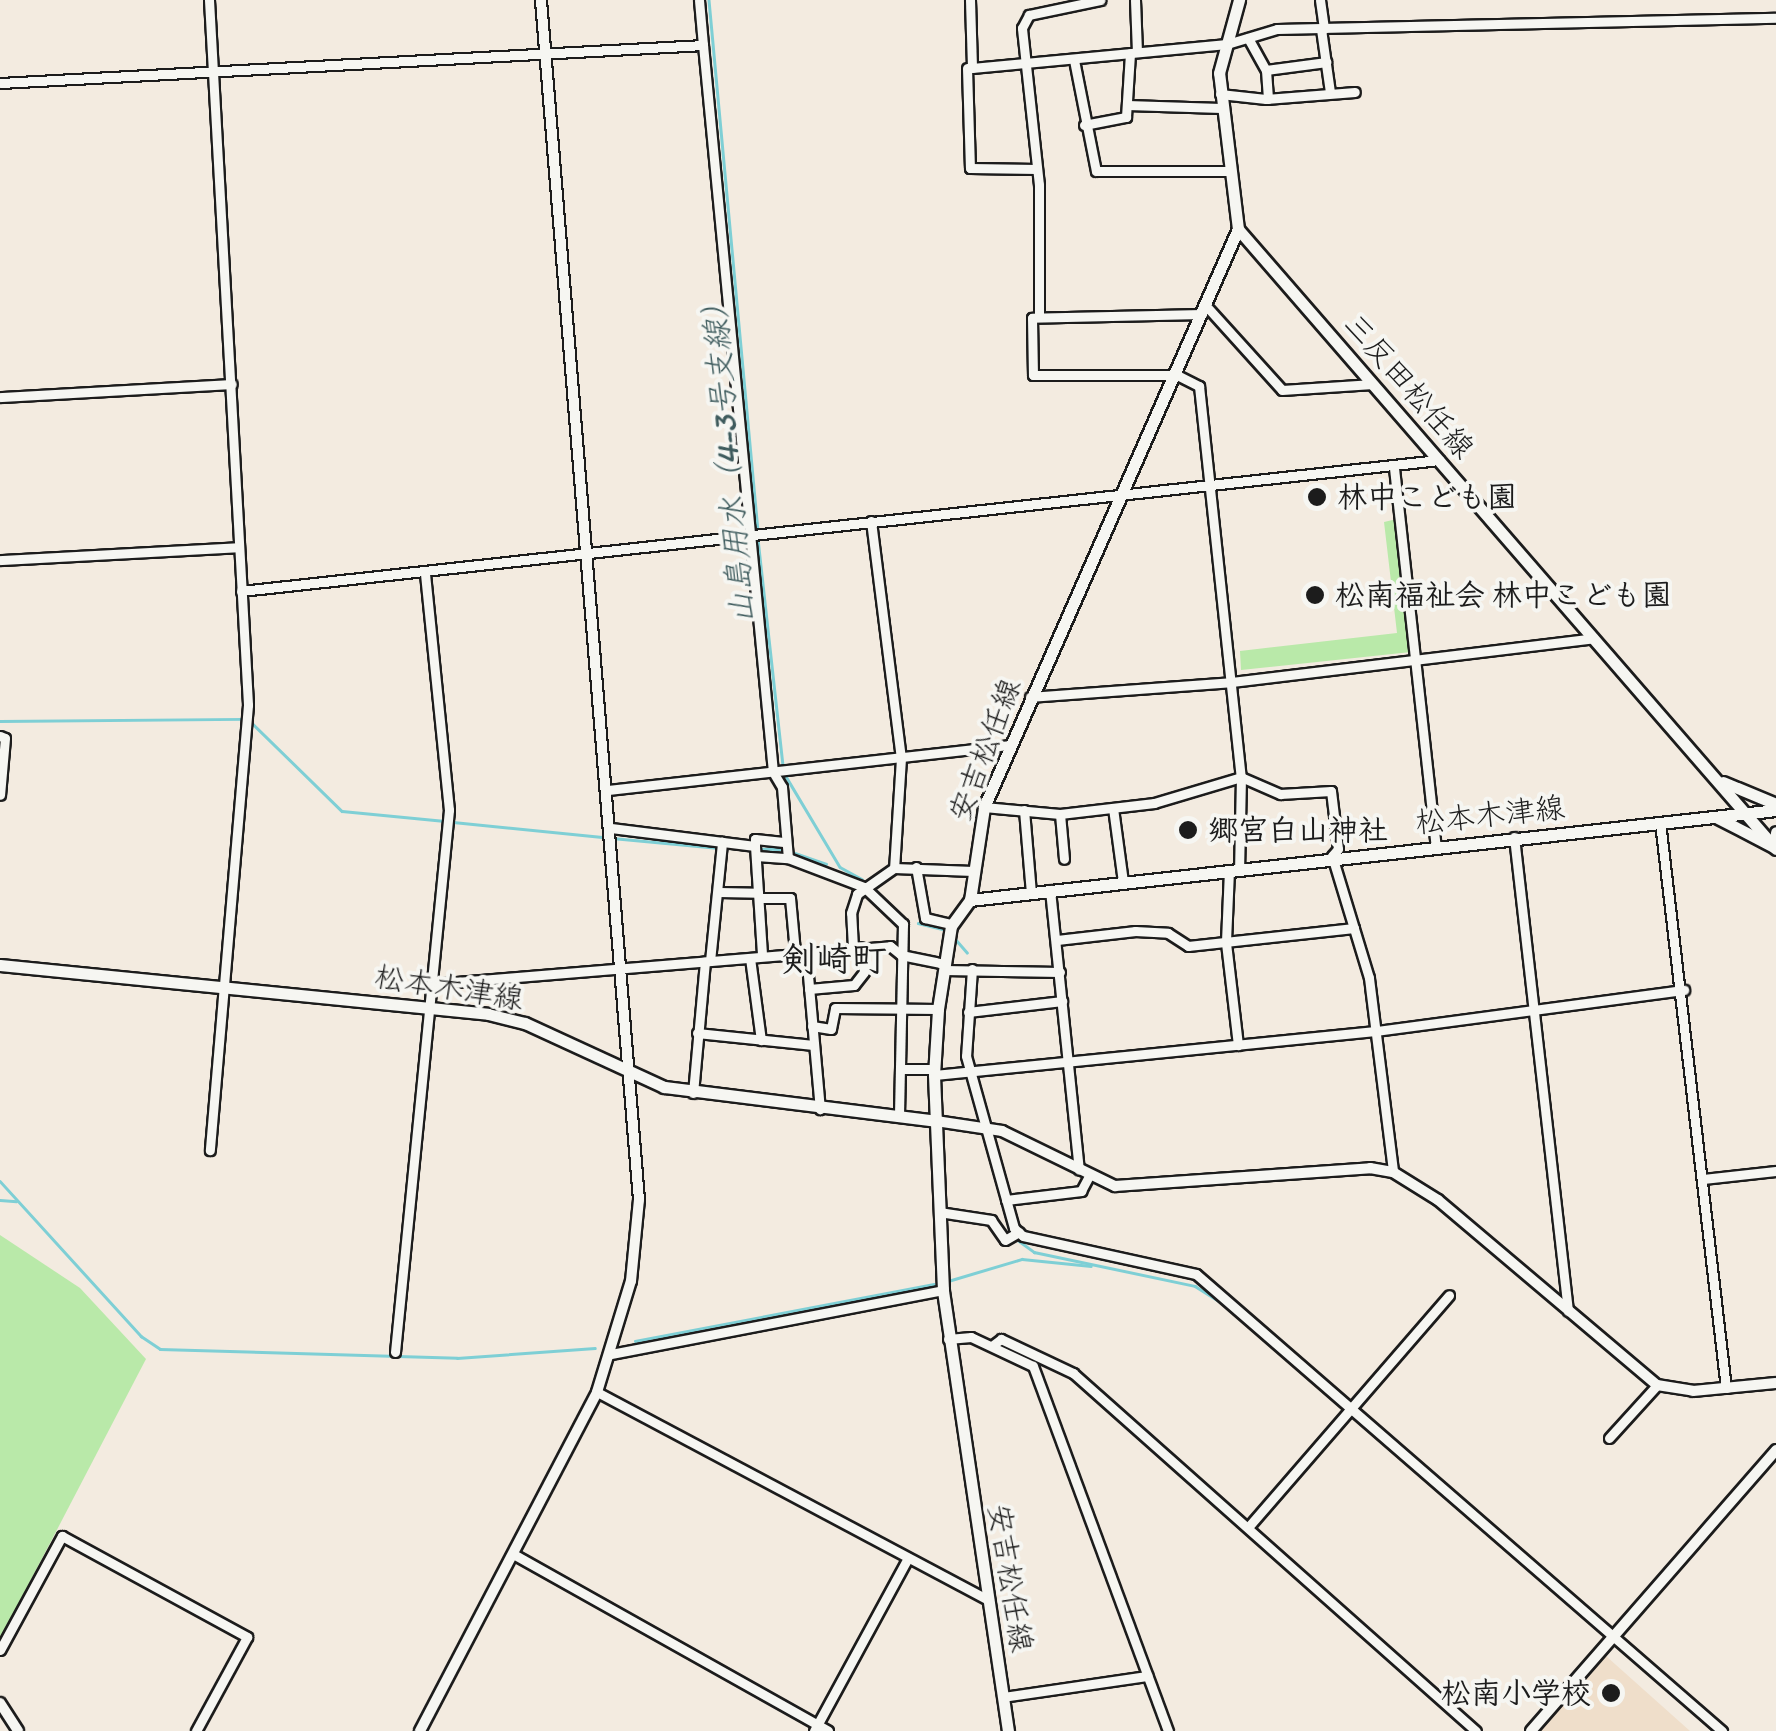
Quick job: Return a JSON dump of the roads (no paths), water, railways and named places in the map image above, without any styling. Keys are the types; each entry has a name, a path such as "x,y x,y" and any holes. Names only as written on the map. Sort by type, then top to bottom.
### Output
{"main road":[{"name":"安吉松任線","path":"1008,1731 943,1290 934,1072 938,1009 951,930 970,900 984,807 1206,311 1238,230 1220,94 1227,44 1239,0"},
{"name":"三反田松任線","path":"1238,230 1775,848"},
{"path":"1714,778 1776,807"},
{"path":"1704,817 1724,799 1714,778"},
{"name":"松本木津線","path":"970,900 1776,807"},
{"path":"1704,817 1740,825 1775,848 1776,832"},
{"name":"松本木津線","path":"0,966 221,984 429,1007 525,1023 632,1076 693,1093 936,1121"}],"street":[{"path":"209,0 232,384 246,717 210,1150"},
{"path":"420,1731 515,1555 596,1392 631,1281 640,1200 541,0"},
{"path":"699,0 788,858"},
{"path":"970,0 972,68 1227,44 1323,29 1776,18"},
{"path":"1039,318 1037,169 1022,66 1022,28 1029,15 1100,0"},
{"path":"1084,125 1126,118 1134,52 1134,0"},
{"path":"1320,0 1330,92"},
{"path":"1248,38 1266,70 1268,99"},
{"path":"0,83 703,45"},
{"path":"1074,60 1090,161 1100,172 1229,171"},
{"path":"1266,70 1326,62"},
{"path":"967,68 970,168 1037,169"},
{"path":"1220,94 1268,99 1355,92"},
{"path":"1126,105 1221,108"},
{"path":"1238,1044 1226,943 1241,777 1199,386 1176,375 1033,375 1032,318 1206,311 1282,390 1373,384"},
{"path":"0,397 232,384"},
{"path":"240,590 1125,494 1211,488 1439,460"},
{"path":"1394,468 1436,846"},
{"path":"871,521 901,758 894,868"},
{"path":"0,560 238,547"},
{"path":"396,1352 447,821 424,572"},
{"path":"1030,697 1232,682 1593,638"},
{"path":"0,736 0,796"},
{"path":"608,790 1010,745"},
{"path":"984,807 1060,814 1113,808 1154,803 1241,777 1280,794 1330,791 1338,848 1332,856 1354,928 1376,1031 1392,1172"},
{"path":"1113,808 1123,882"},
{"path":"1024,810 1031,893"},
{"path":"1060,814 1064,859"},
{"path":"1660,822 1684,990 1726,1388"},
{"path":"612,835 722,842 788,858 864,886 903,924 898,1118"},
{"path":"1514,837 1568,1315"},
{"path":"762,954 755,839 786,842"},
{"path":"693,1093 722,842"},
{"path":"916,867 924,918 951,930"},
{"path":"857,1006 854,985 864,972 850,912 864,886 894,868 972,871"},
{"path":"1006,1200 1082,1191 1084,1174 1050,890"},
{"path":"719,892 790,898 809,989 820,1110"},
{"path":"1057,940 1134,931 1168,933 1188,946 1354,928"},
{"path":"432,984 890,946 901,955 944,967 1060,972"},
{"path":"750,958 761,1040"},
{"path":"972,969 966,1072 1018,1233"},
{"path":"809,989 854,985"},
{"path":"901,1069 966,1072 1376,1031 1534,1013 1684,990"},
{"path":"968,1012 1062,1001"},
{"path":"812,1026 830,1029 835,1008 938,1009"},
{"path":"697,1034 813,1045"},
{"path":"936,1121 983,1126 1028,1141 1084,1174 1132,1188 1370,1168 1392,1172 1438,1200 1568,1315 1657,1385 1726,1388 1776,1383"},
{"path":"1703,1180 1776,1171"},
{"path":"939,1212 990,1220 1000,1238 1008,1239 1018,1233 1196,1274 1350,1413 1722,1731"},
{"path":"611,1354 943,1290"},
{"path":"1250,1524 1449,1295"},
{"path":"948,1339 971,1337 1033,1366 1168,1731"},
{"path":"994,1345 1001,1339 1074,1373 1250,1524 1476,1731"},
{"path":"1609,1438 1657,1385"},
{"path":"596,1392 988,1600"},
{"path":"1531,1731 1776,1450"},
{"path":"0,1650 62,1536 247,1637 196,1731"},
{"path":"515,1555 816,1728 828,1731"},
{"path":"816,1728 908,1558"},
{"path":"1003,1696 1147,1676"},
{"path":"0,1703 18,1731"}],"waterway":[{"name":"山島用水（4-3号支線）","path":"709,0 758,531"},
{"name":"山島用水（4-3号支線）","path":"758,539 783,765"},
{"path":"0,721 243,719"},
{"path":"251,722 342,811 445,821"},
{"name":"山島用水（4-3号支線）","path":"784,773 840,867 862,879"},
{"path":"453,822 604,837"},
{"path":"612,838 719,848"},
{"path":"727,848 780,849"},
{"path":"792,852 826,864"},
{"path":"918,923 946,930"},
{"path":"952,935 967,952"},
{"path":"983,1134 1011,1232"},
{"path":"0,1181 141,1336 160,1349 457,1358 595,1348"},
{"path":"0,1200 16,1201"},
{"path":"1015,1238 1034,1252 1195,1286 1227,1306"},
{"path":"948,1281 1022,1259 1091,1266"},
{"path":"635,1341 934,1284"},
{"path":"1252,1328 1343,1408"},
{"path":"1350,1414 1604,1634"},
{"path":"1618,1646 1714,1731"}],"place":[{"name":"林中こども園","path":"1317,497"},
{"name":"松南福祉会 林中こども園","path":"1315,595"},
{"name":"郷宮白山神社","path":"1188,830"},
{"name":"松南小学校","path":"1611,1693"}],"district":[{"name":"剣崎町","path":"834,959"}]}
